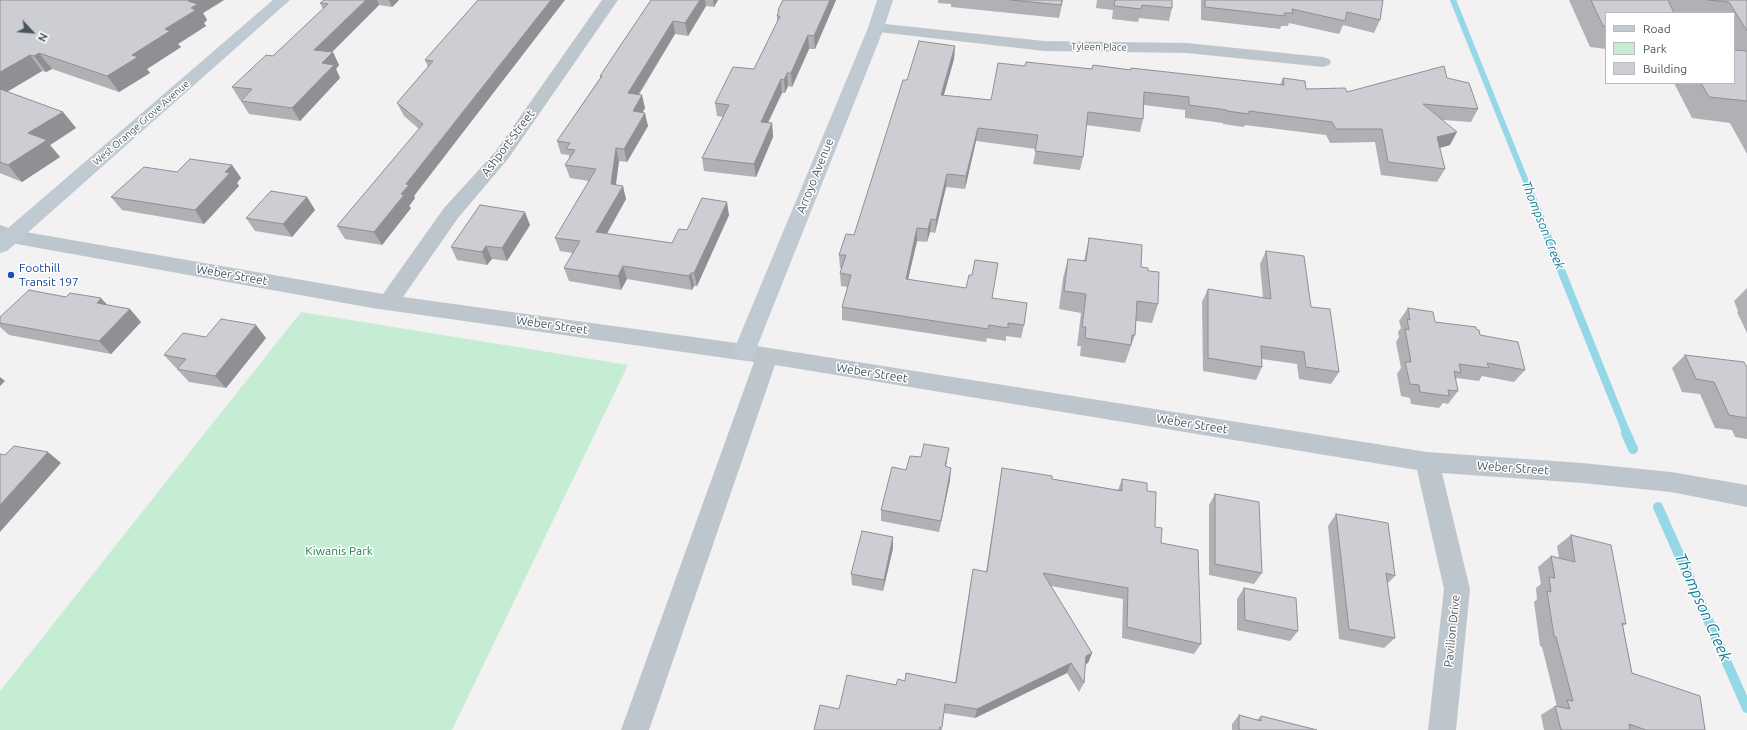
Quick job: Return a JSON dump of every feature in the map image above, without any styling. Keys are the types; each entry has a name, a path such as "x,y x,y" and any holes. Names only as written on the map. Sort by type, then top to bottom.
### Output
{"street":[{"name":"West Orange Grove Avenue","path":"4,238 282,0"},
{"name":"Ashport Street","path":"388,302 451,213 502,155 610,0"},
{"name":"Arroyo Avenue","path":"756,354 885,0"},
{"name":"Tyleen Place","path":"876,28 1044,46 1186,48 1323,62"},
{"name":"Weber Street","path":"4,238 388,302 756,354 1427,462 1582,473 1671,482 1747,496"},
{"path":"635,730 756,354"},
{"name":"Pavilion Drive","path":"1427,462 1457,589 1442,730"}],"green space":[{"name":"Kiwanis Park","path":"301,312 628,365 452,730 0,730 0,691"}],"building":[{"path":"0,0 190,0 188,1 198,4 191,8 196,10 165,29 170,31 132,55 138,57 107,76 39,53 34,56 30,55 0,72"},
{"path":"324,0 366,0 314,50 333,52 322,63 334,65 292,108 241,101 252,89 232,87 266,55 273,56 328,4 320,3"},
{"path":"478,0 551,0 406,184 409,185 401,194 404,195 374,232 337,226 423,124 397,103 433,61 425,60"},
{"path":"651,0 700,0 685,23 673,21 628,93 642,95 633,111 645,113 624,149 616,148 611,184 623,186 596,232 672,243 679,229 687,230 702,198 727,202 694,273 691,273 689,276 623,266 618,276 564,268 580,241 555,238 596,169 565,165 575,150 566,149 570,143 557,141 602,76 600,76"},
{"path":"783,0 830,0 814,36 808,35 791,73 787,73 784,80 781,79 761,122 772,123 754,164 702,158 729,105 715,103 733,67 754,69 780,16 777,16 778,10"},
{"path":"1011,0 1062,0 1061,5"},
{"path":"1115,0 1172,0 1172,8 1142,5 1141,9 1114,6"},
{"path":"1205,0 1383,0 1380,20 1347,12 1345,21 1292,9 1293,13 1284,13 1285,16 1205,7"},
{"path":"1591,0 1668,0 1674,12 1605,12 1605,26 1603,26"},
{"path":"1708,0 1747,0 1747,31 1729,2"},
{"path":"919,41 955,46 941,95 991,100 998,63 1025,66 1026,62 1092,69 1093,65 1284,85 1283,78 1305,81 1306,89 1345,88 1347,92 1444,66 1447,78 1469,83 1478,109 1423,104 1457,132 1437,137 1445,169 1388,162 1382,129 1336,129 1332,122 1249,111 1249,114 1189,105 1189,97 1144,92 1143,119 1088,112 1083,157 1035,151 1038,135 978,128 966,176 947,174 936,220 931,219 928,229 917,228 906,279 966,288 969,275 972,275 975,260 998,263 992,298 1027,303 1024,325 1008,323 1008,328 989,325 988,329 842,307 851,275 840,273 846,255 839,255 846,234 854,235 903,80 907,80"},
{"path":"1735,50 1747,51 1747,101 1709,97 1702,84 1735,84"},
{"path":"0,89 63,112 28,133 47,140 8,165 0,162"},
{"path":"190,159 232,165 225,172 230,173 195,210 111,197 144,167 177,172"},
{"path":"271,191 307,197 283,224 246,218"},
{"path":"480,205 525,212 502,248 486,246 482,252 451,247"},
{"path":"1089,238 1142,245 1141,267 1148,268 1148,271 1159,272 1158,304 1137,301 1135,335 1132,335 1131,345 1085,338 1086,327 1082,327 1086,294 1064,291 1068,259 1086,261"},
{"path":"1266,251 1304,256 1311,307 1330,309 1339,372 1306,367 1304,352 1261,346 1262,367 1208,358 1208,289 1271,299"},
{"path":"29,290 66,297 70,293 101,298 97,303 130,309 99,341 0,323 0,317"},
{"path":"1408,308 1433,312 1435,322 1476,327 1476,329 1479,330 1480,335 1518,342 1525,370 1487,363 1489,368 1459,364 1461,373 1454,371 1458,391 1448,390 1449,396 1420,392 1419,385 1410,384 1405,362 1411,362 1405,329 1409,330 1407,319 1410,320"},
{"path":"221,319 256,325 215,376 177,369 186,359 164,355 183,333 206,337"},
{"path":"1685,355 1744,362 1747,368 1747,418 1729,415 1714,382 1696,379"},
{"path":"924,444 949,448 945,466 951,468 941,521 881,510 892,467 906,470 910,456 921,457"},
{"path":"14,446 48,452 0,505 0,454 5,455"},
{"path":"1002,468 1052,476 1052,479 1122,491 1122,479 1147,483 1147,491 1156,492 1155,527 1162,528 1161,543 1198,550 1201,644 1127,627 1128,588 1043,573 1092,653 1086,656 1084,683 1071,663 977,709 945,704 942,727 939,728 941,728 941,730 814,730 820,705 839,709 847,675 896,685 898,679 905,681 906,673 956,683 973,569 987,572"},
{"path":"1215,494 1259,502 1262,573 1215,564"},
{"path":"1336,514 1388,523 1395,576 1386,573 1395,638 1349,629"},
{"path":"862,531 893,537 884,580 851,574"},
{"path":"1571,535 1611,545 1626,624 1622,623 1632,673 1700,696 1705,730 1646,730 1629,724 1630,730 1561,730 1555,706 1570,709 1567,700 1573,701 1556,637 1554,636 1547,591 1551,592 1549,577 1555,578 1551,556 1575,562"},
{"path":"1244,588 1296,598 1298,631 1245,620"},
{"path":"1239,715 1261,721 1261,716 1317,730 1239,730"}],"waterway":[{"name":"Thompson Creek","path":"1453,0 1531,194"},
{"name":"Thompson Creek","path":"1530,193 1627,434"},
{"name":"Thompson Creek","path":"1626,433 1633,449"},
{"name":"Thompson Creek","path":"1658,507 1747,708"}],"place":[{"name":"Foothill Transit 197","path":"11,275"}]}
